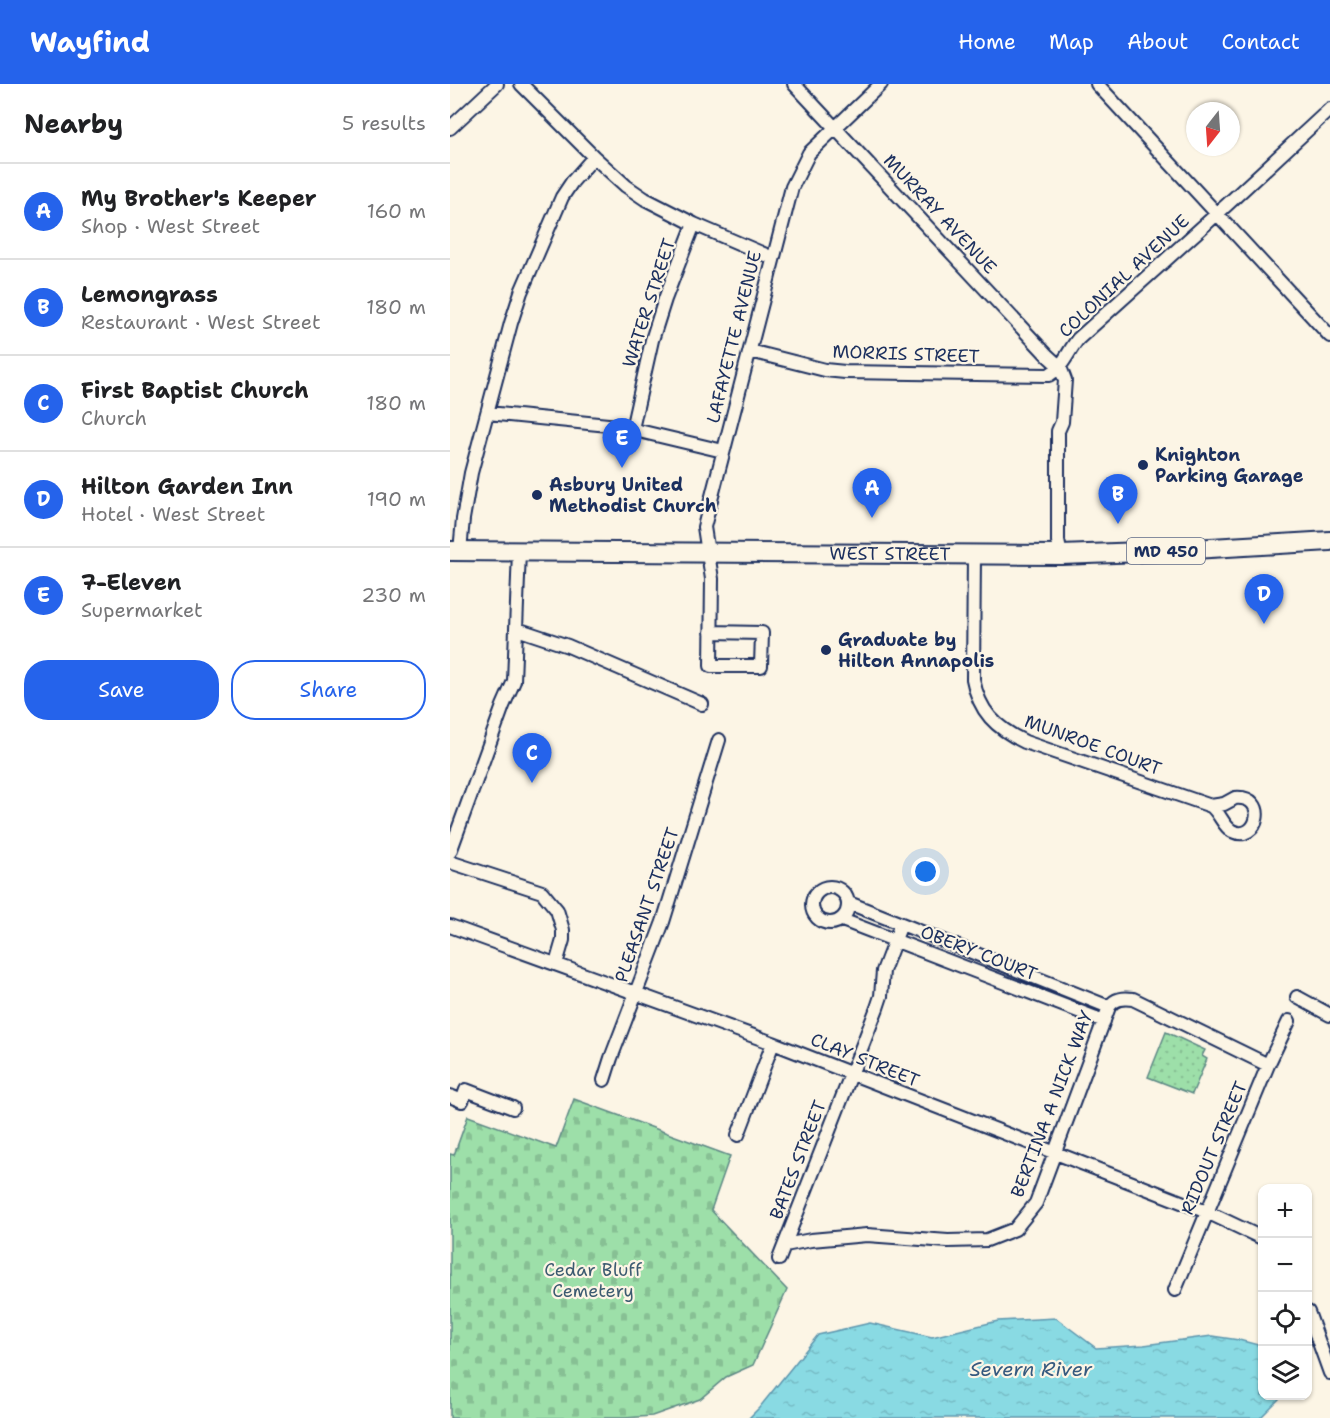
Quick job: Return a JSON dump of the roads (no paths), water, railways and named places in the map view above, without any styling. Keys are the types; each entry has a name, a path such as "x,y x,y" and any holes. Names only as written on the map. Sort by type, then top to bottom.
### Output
{"main road":[{"name":"WEST STREET","path":"455,551 1061,555 1330,541"}],"street":[{"path":"450,128 497,84"},
{"path":"521,84 626,186 645,199 694,224 773,258"},
{"name":"MURRAY AVENUE","path":"794,84 1060,367"},
{"name":"LAFAYETTE AVENUE","path":"711,632 762,633 761,666 711,666 711,632 712,579 704,527 792,187 809,153 882,84"},
{"path":"1097,84 1330,336"},
{"name":"COLONIAL AVENUE","path":"1061,555 1058,541 1059,431 1062,422 1065,384 1060,367 1070,349 1078,339 1330,109"},
{"path":"455,551 471,473 515,309 562,197 594,157"},
{"name":"WATER STREET","path":"632,429 652,340 694,224"},
{"name":"MORRIS STREET","path":"750,351 825,370 845,372 1049,375 1060,367"},
{"path":"488,413 606,424 723,451"},
{"path":"450,852 502,706 514,681 519,551"},
{"name":"MUNROE COURT","path":"974,555 973,679 982,707 996,724 1025,742 1211,806"},
{"path":"517,629 576,649 702,704"},
{"name":"PLEASANT STREET","path":"604,1080 663,922 719,740"},
{"path":"450,862 542,892 557,910 563,930 563,940 556,964"},
{"name":"OBERY COURT","path":"1104,1021 842,920 830,923 819,919 813,909 814,897 822,889 833,887 844,892 849,903 1109,1007"},
{"path":"842,920 849,903"},
{"name":"BATES STREET","path":"779,1259 881,996 883,971 901,924"},
{"name":"CLAY STREET","path":"450,926 773,1043 1207,1212 1258,1236"},
{"path":"1297,997 1330,1015"},
{"path":"1109,1007 1112,1002 1123,998 1133,999 1268,1065"},
{"name":"BERTINA A NICK WAY","path":"785,1245 811,1240 867,1235 948,1241 987,1240 1015,1229 1036,1203 1109,1007"},
{"name":"RIDOUT STREET","path":"1175,1290 1268,1065 1289,1021"},
{"path":"738,1135 773,1043"},
{"path":"450,1096 462,1101 465,1090 513,1108"},
{"path":"1312,1323 1330,1373"}],"water":[{"name":"Severn River","path":"1056,1318 1096,1348 1144,1345 1212,1336 1258,1345 1258,1400 1278,1400 1260,1418 749,1418 818,1335 870,1323 932,1337 998,1321"}],"place":[{"name":"Knighton Parking Garage","path":"1143,465"},
{"name":"7-Eleven","path":"622,468"},
{"name":"Asbury United Methodist Church","path":"537,495"},
{"name":"My Brother's Keeper","path":"872,518"},
{"name":"Lemongrass","path":"1118,524"},
{"name":"Hilton Garden Inn","path":"1264,624"},
{"name":"Graduate by Hilton Annapolis","path":"826,650"},
{"name":"First Baptist Church","path":"532,783"}],"park label":[{"name":"Cedar Bluff Cemetery","path":"593,1280"}]}
